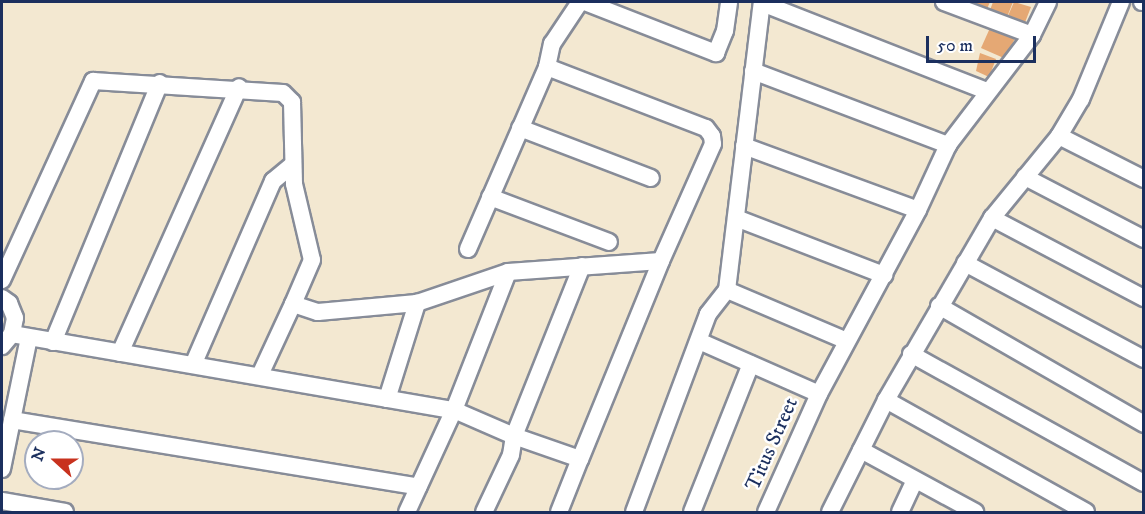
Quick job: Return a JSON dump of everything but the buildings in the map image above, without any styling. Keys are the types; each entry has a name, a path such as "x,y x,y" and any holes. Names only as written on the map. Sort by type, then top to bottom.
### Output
{"street":[{"path":"468,249 547,67 552,44 580,2"},
{"path":"585,2 716,53 725,31 729,2"},
{"path":"634,513 708,315 727,290 762,2 987,90"},
{"path":"944,2 1032,35"},
{"name":"Titus Street","path":"766,513 819,394 918,210 948,145 987,90 1032,35 1048,2"},
{"path":"830,513 911,354 992,218 1059,136 1082,99 1121,2"},
{"path":"547,67 706,128 712,136 713,144 661,261 559,513"},
{"path":"753,71 948,145"},
{"path":"2,280 93,81 272,89 283,93 292,102 294,184 312,260 260,375"},
{"path":"53,342 160,83"},
{"path":"120,353 239,87"},
{"path":"520,128 651,178"},
{"path":"1059,136 1143,179"},
{"path":"744,146 918,210"},
{"path":"193,365 273,182 293,164"},
{"path":"1025,177 1143,239"},
{"path":"490,197 609,242"},
{"path":"736,218 884,275"},
{"path":"992,218 1143,298"},
{"path":"293,304 318,312 417,303 508,272 661,261"},
{"path":"965,263 1143,359"},
{"path":"484,513 511,455 514,436 582,266"},
{"path":"407,513 454,410 508,272"},
{"path":"727,290 847,341"},
{"path":"2,298 9,303 15,318 7,340 29,338 260,375 454,410 514,436 580,459"},
{"path":"387,399 417,303"},
{"path":"939,306 1143,424"},
{"path":"2,469 29,338"},
{"path":"699,341 819,394"},
{"path":"911,354 1143,483"},
{"path":"692,513 751,364"},
{"path":"886,400 1086,513"},
{"path":"12,420 419,487"},
{"path":"861,450 965,510"},
{"path":"900,513 915,480"},
{"path":"2,501 65,513"}]}
